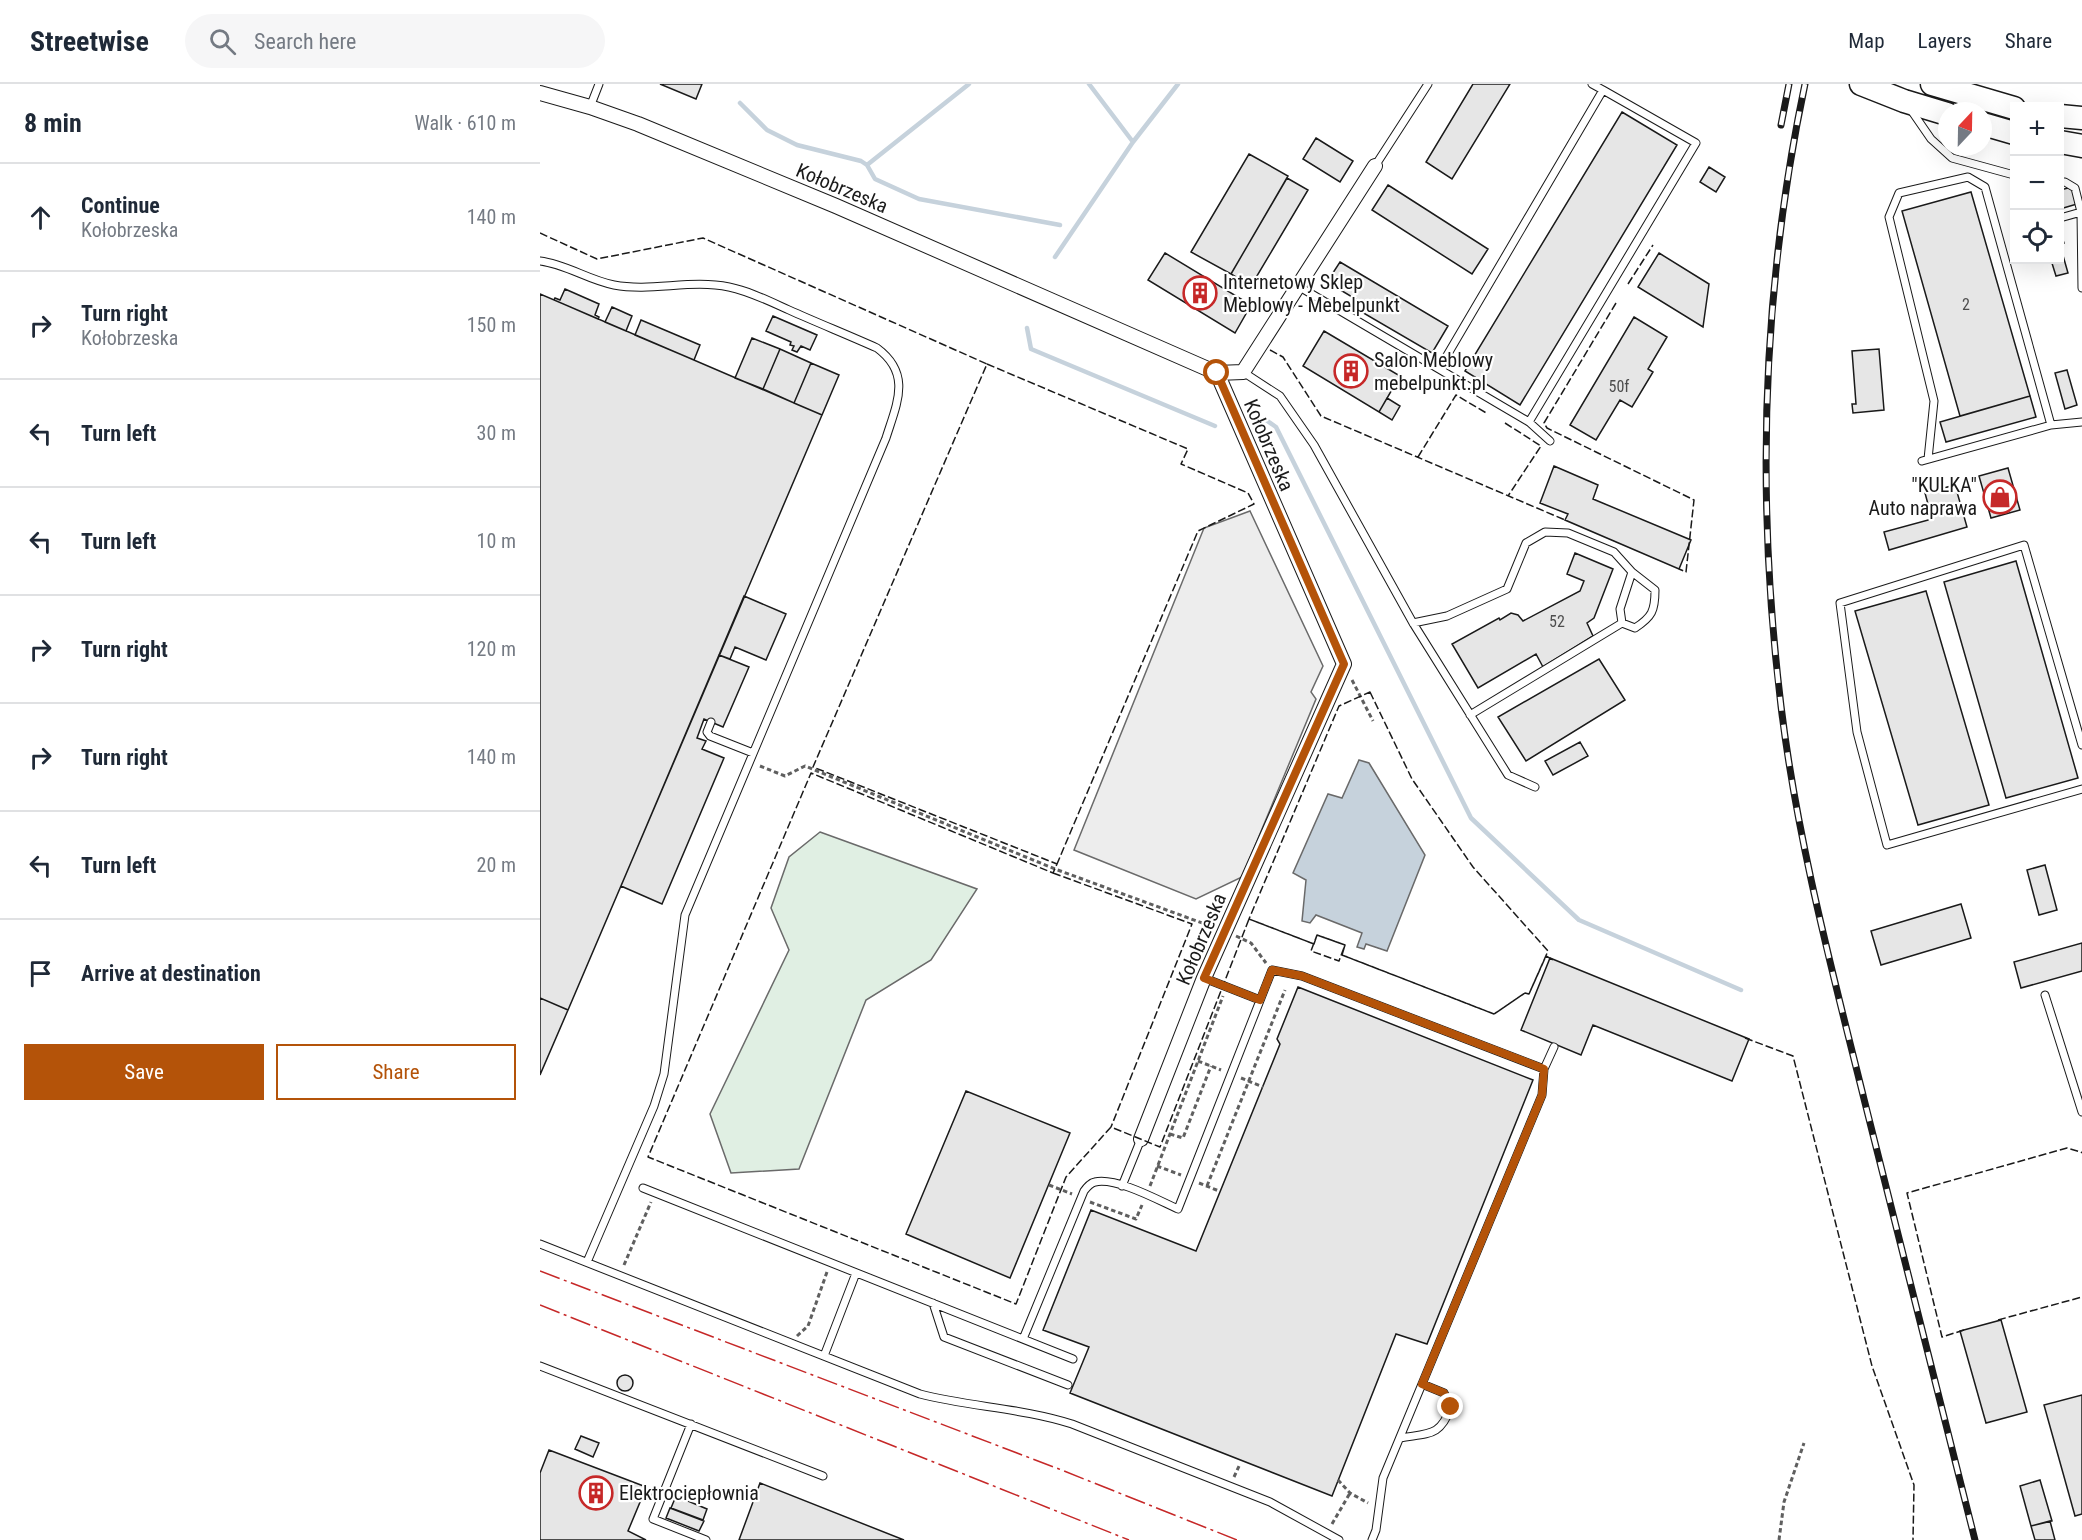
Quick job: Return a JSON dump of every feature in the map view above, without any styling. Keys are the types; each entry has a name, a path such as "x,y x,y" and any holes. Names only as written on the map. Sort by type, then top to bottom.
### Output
{"main road":[{"path":"1861,84 1938,111"},
{"path":"1932,84 2010,107"},
{"path":"2064,116 2082,118"},
{"path":"1992,127 2010,132"},
{"path":"2064,143 2082,146"}],"street":[{"name":"Kołobrzeska","path":"540,93 638,124 825,201 1217,373 1344,664 1224,931 1141,1139"},
{"path":"1217,373 1244,372 1375,166"}],"lane":[{"path":"590,107 598,84"},
{"path":"1375,166 1428,84"},
{"path":"1529,422 1696,143 1592,84"},
{"path":"1439,369 1603,90"},
{"path":"1904,101 1931,139 1952,158 2010,174"},
{"path":"2051,424 1985,187 1968,177 1899,193 1888,217 1934,401 1925,460 2051,424 2082,422"},
{"path":"2064,182 2075,188 2081,212 2082,288"},
{"path":"2064,216 2081,212"},
{"path":"540,261 554,263 614,285 638,288 704,285 728,287 753,294 877,348 890,358 897,370 900,384 886,438 685,915 664,1074 654,1106 587,1262"},
{"path":"1298,286 1529,422 1550,441"},
{"path":"1244,372 1280,396 1314,445 1413,623 1508,776 1535,787"},
{"path":"1413,623 1447,616 1508,589 1526,543 1545,532 1568,533 1614,552 1632,572 1655,591 1655,607 1647,620 1635,628 1622,623"},
{"path":"2082,745 2025,545 1840,603 1857,732 1887,845 2082,789"},
{"path":"1622,623 1620,609 1632,572"},
{"path":"1470,715 1622,623"},
{"path":"711,722 707,732 710,736 753,753"},
{"path":"1023,1339 1084,1191 1092,1183 1104,1181 1122,1186 1178,1209 1272,970 1302,976 1544,1069"},
{"path":"1204,978 1260,1000"},
{"path":"2045,995 2082,1112"},
{"path":"1372,1540 1376,1530 1383,1478 1542,1095 1544,1069 1554,1047"},
{"path":"1122,1186 1141,1139"},
{"path":"643,1188 1073,1359"},
{"path":"540,1244 920,1394 1045,1415 1072,1424 1270,1502 1339,1540"},
{"path":"824,1356 856,1273"},
{"path":"933,1303 945,1337 1068,1385"},
{"path":"540,1366 823,1476"},
{"path":"1400,1438 1430,1433 1445,1425 1451,1407 1444,1393 1422,1384"},
{"path":"691,1424 653,1519 706,1540"}],"path":[{"path":"1344,664 1373,721"},
{"path":"750,762 785,776 805,766 1055,869 1224,931 1251,943 1266,963"},
{"path":"1207,1186 1285,990"},
{"path":"1148,1190 1225,992"},
{"path":"1198,1061 1223,1071"},
{"path":"1170,1134 1183,1138 1211,1066"},
{"path":"1236,1076 1263,1087"},
{"path":"1158,1166 1182,1176"},
{"path":"1199,1183 1219,1191"},
{"path":"1049,1185 1072,1194"},
{"path":"623,1267 652,1200"},
{"path":"1089,1202 1136,1219 1142,1205"},
{"path":"796,1337 808,1326 827,1270"},
{"path":"1779,1540 1784,1502 1804,1443"},
{"path":"1233,1479 1240,1464"},
{"path":"1338,1480 1350,1493 1370,1504"},
{"path":"1331,1526 1350,1493"}],"green space":[{"path":"820,832 977,889 931,960 866,1000 799,1169 731,1173 710,1114 789,950 771,908 789,857"}],"shaded area":[{"path":"1250,511 1323,666 1311,692 1316,699 1242,877 1196,899 1074,850 1204,528"},
{"path":"1359,760 1369,763 1425,855 1387,951 1366,944 1364,949 1357,947 1362,933 1316,915 1310,923 1302,921 1306,880 1293,873 1328,794 1342,798"}],"building":[{"path":"660,84 702,84 696,99"},
{"path":"1473,84 1510,84 1452,179 1426,162"},
{"path":"1622,112 1677,145 1520,405 1465,371"},
{"path":"1316,138 1353,161 1340,182 1303,159"},
{"path":"1249,154 1288,176 1231,274 1191,252"},
{"path":"1709,167 1725,177 1716,192 1700,182"},
{"path":"1287,178 1308,190 1251,286 1231,274"},
{"path":"1388,185 1488,249 1472,274 1372,210"},
{"path":"2072,187 2077,204 2064,208 2064,189"},
{"path":"1971,192 2030,396 1960,416 1902,211"},
{"name":"Internetowy Sklep Meblowy - Mebelpunkt","path":"1165,253 1251,305 1235,333 1148,280"},
{"path":"1659,253 1709,284 1703,327 1638,287"},
{"path":"2064,259 2068,273 2056,276 2052,264 2064,264"},
{"path":"1340,262 1448,326 1432,353 1360,311 1364,304 1327,282"},
{"path":"565,289 599,304 595,315 599,317 598,319 554,300 555,298 560,300"},
{"path":"540,294 822,415 568,1010 540,998"},
{"path":"612,307 632,316 626,331 605,322"},
{"path":"773,316 817,335 810,350 801,346 797,352 792,350 794,346 790,345 791,342 766,331"},
{"path":"1634,317 1667,337 1648,369 1653,372 1632,407 1620,400 1596,440 1570,425"},
{"path":"641,320 700,345 694,360 635,335"},
{"name":"Salon Meblowy mebelpunkt.pl","path":"1324,331 1400,376 1379,412 1303,366"},
{"path":"752,338 780,349 763,389 735,378"},
{"path":"780,349 811,363 794,403 763,389"},
{"path":"1879,349 1884,410 1853,413 1852,404 1856,404 1852,351"},
{"path":"811,363 839,375 822,415 794,403"},
{"path":"2067,370 2077,405 2065,409 2055,373"},
{"path":"2030,396 2036,417 1946,442 1940,422"},
{"path":"1387,398 1400,406 1392,420 1379,412"},
{"path":"1554,466 1598,485 1593,499 1691,540 1679,569 1565,520 1568,514 1540,503"},
{"path":"2008,468 2020,510 1991,518 1979,476"},
{"path":"1955,485 1967,527 1889,550 1884,532 1932,519 1925,493"},
{"path":"1575,553 1613,569 1594,618 1587,623 1593,636 1543,667 1536,654 1478,688 1452,644 1511,613 1518,615 1523,621 1580,591 1584,581 1567,574"},
{"path":"2016,561 2078,778 2006,798 1944,582"},
{"path":"1926,591 1989,805 1918,825 1855,611"},
{"path":"744,596 786,614 766,660 735,647 730,659 719,655"},
{"path":"719,655 749,667 723,727 704,719 697,738 706,741 702,749 724,758 662,904 621,886"},
{"path":"1599,659 1625,700 1526,761 1498,717"},
{"path":"1580,742 1588,756 1553,775 1545,761"},
{"path":"2045,865 2057,910 2039,915 2027,870"},
{"path":"1961,904 1971,938 1881,965 1871,931"},
{"path":"2082,943 2082,971 2021,988 2014,962"},
{"path":"1550,958 1749,1039 1732,1081 1593,1025 1581,1055 1521,1030"},
{"path":"1298,987 1533,1080 1427,1344 1396,1334 1332,1496 1070,1393 1089,1347 1043,1330 1091,1210 1196,1251 1280,1044 1277,1039"},
{"path":"540,998 568,1010 540,1075"},
{"path":"966,1091 1070,1133 1010,1278 906,1234"},
{"path":"2001,1320 2027,1412 1986,1423 1960,1331"},
{"path":"625,1375 633,1383 625,1391 617,1383"},
{"path":"2082,1395 2082,1514 2075,1516 2044,1405"},
{"path":"581,1436 599,1443 593,1457 575,1449"},
{"name":"Elektrociepłownia","path":"549,1450 654,1490 651,1498 643,1495 628,1531 646,1540 540,1540 540,1473"},
{"path":"2040,1480 2052,1521 2031,1526 2020,1486"},
{"path":"760,1483 904,1540 739,1540"},
{"path":"676,1496 707,1509 703,1520 671,1508"},
{"path":"670,1508 704,1521 699,1531 666,1518"},
{"path":"2050,1521 2055,1540 2035,1540 2031,1526"}],"waterway":[{"path":"867,165 969,84"},
{"path":"1055,257 1133,142 1089,84"},
{"path":"1133,142 1178,84"},
{"path":"740,103 767,130 797,145 861,161 867,165 875,179 919,199 1060,225"},
{"path":"1027,328 1031,349 1215,426"},
{"path":"1266,420 1276,427 1471,818 1579,920 1741,990"}],"railway":[{"path":"1781,125 1789,84"},
{"path":"1805,84 1780,238 1772,316 1768,394 1766,472 1768,550 1781,706 1796,805 1828,953 1975,1540"}],"fence":[{"path":"540,233 597,259 703,238 987,364 813,767 1057,864 1053,873 811,773 648,1157 1016,1304 1066,1177 1111,1127 1160,1147 1249,919 1314,944 1317,935 1345,945 1342,955 1494,1014 1525,993 1529,994 1546,956 1553,960"},
{"path":"1628,284 1653,245"},
{"path":"1616,303 1544,423 1547,428 1694,500 1686,572 1679,569"},
{"path":"1270,350 1283,357 1321,416 1565,520"},
{"path":"987,364 1188,449 1181,464 1248,493 1254,504 1198,531 1057,864"},
{"path":"1418,457 1456,395 1488,414"},
{"path":"1505,423 1541,446 1508,496"},
{"path":"1370,692 1412,779 1473,867 1548,951 1529,994 1525,993 1494,1014 1342,955 1345,945 1317,935 1314,944 1249,919 1339,706 1370,692"},
{"path":"1053,873 1192,924 1111,1127"},
{"path":"1317,935 1345,945 1339,961 1311,951 1317,935"},
{"path":"1745,1038 1793,1056 1872,1366 1914,1485 1913,1540"},
{"path":"1964,1330 1942,1337 1907,1193 2067,1148 2082,1153"},
{"path":"1998,1320 2082,1297"}],"power":[{"path":"540,1271 1059,1469 1237,1540"},
{"path":"540,1305 1129,1540"}],"place":[{"name":"Internetowy Sklep Meblowy - Mebelpunkt","path":"1200,293"},
{"name":"Salon Meblowy mebelpunkt.pl","path":"1351,371"},
{"name":"\"KULKA\" Auto naprawa","path":"2000,497"},
{"name":"Elektrociepłownia","path":"596,1493"}],"route":[{"path":"1217,373 1344,664 1204,978 1260,1000 1272,970 1302,976 1544,1069 1542,1095 1422,1384 1444,1393 1451,1407"}]}
